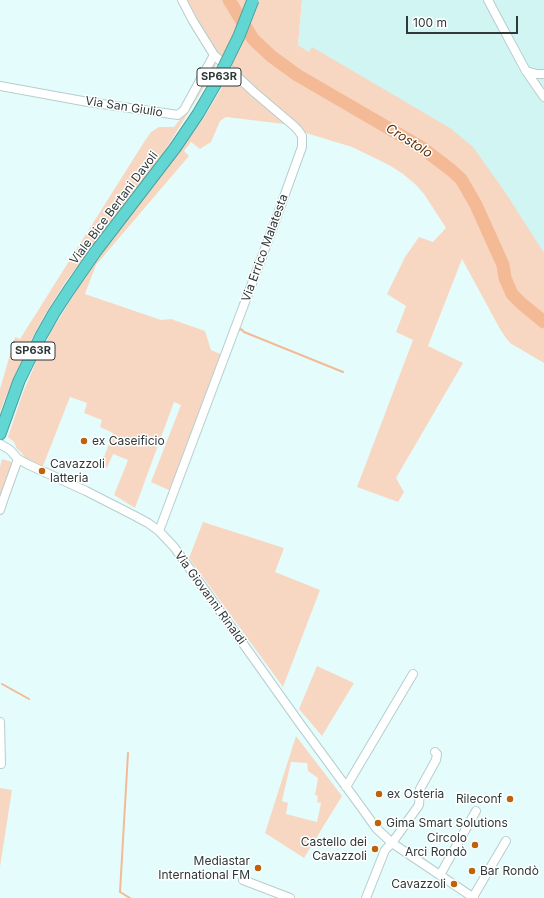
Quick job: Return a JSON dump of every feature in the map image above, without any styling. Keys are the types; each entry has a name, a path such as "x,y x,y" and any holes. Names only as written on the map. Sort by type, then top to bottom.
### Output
{"highway":[{"name":"Viale Bice Bertani Davoli","path":"0,434 19,380 54,313 96,252 175,148 198,114 216,83 239,36 253,0"}],"street":[{"name":"Via Errico Malatesta","path":"159,531 302,147 302,136 298,130 214,55 182,0"},
{"path":"488,0 526,72 544,98"},
{"name":"Via San Giulio","path":"0,86 88,102 178,115 184,110 214,55"},
{"path":"526,72 544,74"},
{"name":"Via Giovanni Rinaldi","path":"0,439 7,442 18,459 135,516 159,531 174,547 376,828 392,842 473,898"},
{"name":"Via Giovanni Rinaldi","path":"0,444 13,450 27,464"},
{"path":"0,510 18,459"},
{"path":"346,787 413,674"},
{"path":"0,722 1,764"},
{"path":"366,898 384,852 419,805 420,789 436,760 436,752"},
{"path":"440,875 476,811"},
{"path":"473,898 506,840"},
{"path":"243,880 290,898"}],"shaded area":[{"path":"183,0 302,0 298,45 309,52 312,47 450,128 473,147 505,192 544,253 544,363 510,343 506,338 462,259 428,346 463,363 396,478 404,492 398,502 357,487 413,340 396,332 406,306 387,294 405,257 419,237 433,242 446,228 424,194 403,174 389,165 352,147 306,133 216,56"},
{"path":"302,0 544,0 544,266 458,147 298,45"},
{"path":"214,63 216,65 206,84 169,144 144,180 66,281 44,316 29,344 0,412 0,389 15,337 20,339 151,132 159,127 174,127 185,113"},
{"path":"230,74 284,119 284,124 226,117 220,121 211,142 200,149 191,142 184,151 189,156 96,265 85,294 161,320 171,319 205,331 211,350 225,356 171,491 151,482 181,405 174,402 135,508 114,495 128,460 113,454 107,468 101,465 113,433 100,427 102,420 84,413 87,403 70,397 43,466 25,458 17,449 14,442 8,437 22,395 36,362 52,330 86,274 178,154 203,119"},
{"path":"2,459 12,462 0,501 0,467"},
{"path":"203,522 284,548 275,572 320,590 283,687 189,558"},
{"path":"317,666 354,683 322,736 299,709"},
{"path":"296,736 342,796 304,858 265,833","holes":["291,762 307,763 308,771 318,778 315,795 318,796 317,802 321,803 317,822 286,814 288,803 282,801"]},
{"path":"0,788 12,790 0,867"}],"waterway":[{"name":"Crostolo","path":"229,0 253,39 271,56 297,75 421,147 461,179 476,205 503,265 505,278 512,294 544,322"},
{"path":"238,332 241,329 244,332 343,372"},
{"path":"2,684 29,699"},
{"path":"128,753 120,892 130,898"}],"place":[{"name":"ex Caseificio","path":"84,441"},
{"name":"Cavazzoli latteria","path":"42,471"},
{"name":"ex Osteria","path":"379,794"},
{"name":"Rileconf","path":"510,799"},
{"name":"Gima Smart Solutions","path":"378,823"},
{"name":"Circolo Arci Rondò","path":"475,845"},
{"name":"Castello dei Cavazzoli","path":"375,849"},
{"name":"Mediastar International FM","path":"258,868"},
{"name":"Bar Rondò","path":"472,871"},
{"name":"Cavazzoli","path":"454,884"}]}
